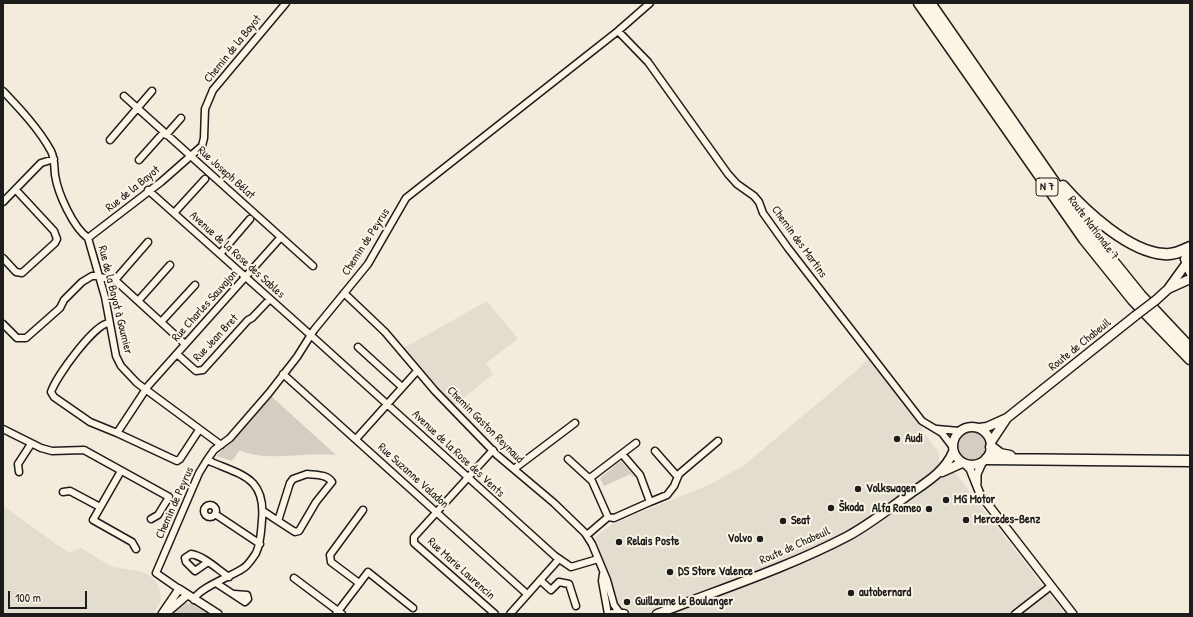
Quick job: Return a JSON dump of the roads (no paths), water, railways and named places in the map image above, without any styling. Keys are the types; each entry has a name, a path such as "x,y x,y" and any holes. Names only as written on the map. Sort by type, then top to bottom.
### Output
{"highway":[{"name":"Route Nationale 7","path":"919,3 1088,245 1133,300 1190,359"},
{"name":"Route Nationale 7","path":"930,3 1086,228 1119,270 1190,348"},
{"path":"1037,159 1082,206 1103,224 1125,238 1148,250 1164,254 1178,253 1190,247"},
{"path":"991,444 1000,454 1011,456 1190,457"},
{"path":"985,461 1190,461"}],"main road":[{"path":"1190,247 1186,254 1186,264 1190,272"},
{"path":"1168,289 1186,264"},
{"path":"1168,289 1190,279"},
{"name":"Route de Chabeuil","path":"1007,418 1168,289"},
{"path":"931,479 945,466 952,449 953,440 959,431 969,427 988,427 1007,418"},
{"path":"931,479 964,464 977,466 985,461 991,444 1007,418"},
{"path":"979,428 984,432 991,444"},
{"path":"952,449 964,464"},
{"name":"Route de Chabeuil","path":"657,614 816,552 867,524 931,479"}],"street":[{"name":"Chemin de la Bayot","path":"191,156 204,143 206,109 213,90 286,3"},
{"name":"Chemin de Peyrus","path":"182,594 156,573 196,480 207,460 214,450 230,438 283,374 311,335 368,264 410,195 618,31 650,3"},
{"name":"Chemin des Martins","path":"618,31 648,62 728,174 737,184 754,196 759,202 763,213 788,248 896,390 922,421 946,437 952,449"},
{"name":"Rue de la Bayot à Goumier","path":"3,91 48,146 54,159 55,175 72,221 82,234 88,238 106,297 109,323 118,361 128,375 145,389 221,445"},
{"path":"110,140 152,91"},
{"name":"Rue Joseph Bélat","path":"124,96 313,266"},
{"path":"139,160 181,118"},
{"name":"Rue de la Bayot","path":"88,238 191,156"},
{"path":"3,202 42,163 54,159"},
{"path":"174,213 205,179"},
{"path":"3,258 16,272 22,273 57,239 54,231 16,190"},
{"name":"Avenue de la Rose des Sables","path":"148,190 311,335"},
{"path":"220,254 250,219"},
{"name":"Rue Charles Sauvajon","path":"117,433 145,389 281,237"},
{"path":"114,280 148,242"},
{"path":"138,301 170,265"},
{"path":"3,324 17,338 26,338 60,308 64,300 82,282 92,276 114,280 185,344"},
{"path":"161,322 195,285"},
{"name":"Chemin Gaston Reynaud","path":"344,293 385,332 417,371 493,450 554,503 587,535 603,574 607,580 614,605 619,614"},
{"name":"Rue Jean Bret","path":"177,354 196,371 204,370 248,320 252,318 270,299"},
{"path":"109,323 103,324 80,346 51,390 52,394 90,422 127,436 177,461 180,459 199,430"},
{"name":"Avenue de la Rose des Vents","path":"311,335 559,559 573,567 598,559"},
{"path":"358,347 402,387"},
{"path":"356,439 417,371"},
{"name":"Rue Suzanne Valadon","path":"283,374 527,594"},
{"path":"514,469 575,423"},
{"path":"3,429 41,448 52,450 84,450 169,497 158,515 151,519"},
{"path":"934,429 959,431"},
{"path":"608,517 614,518 670,492 674,486 677,476 718,441"},
{"path":"590,478 636,443"},
{"path":"20,472 18,464 31,444"},
{"name":"Rue Marie Laurencin","path":"493,450 414,537 414,542 495,614"},
{"path":"655,451 677,476"},
{"path":"622,454 640,476 650,502"},
{"path":"568,459 590,478 608,517"},
{"path":"196,600 204,591 243,569 250,562 260,544 263,511 261,495 258,487 252,480 207,460"},
{"path":"977,489 977,474 985,461"},
{"path":"964,464 970,469 977,489 1073,614"},
{"path":"121,471 93,520 132,542 136,549"},
{"path":"263,511 278,521 295,532 299,531 316,502 330,486 332,482 330,478 307,474 293,479 282,504 278,521"},
{"path":"63,492 70,491 100,507"},
{"path":"360,583 331,562 330,555 363,510"},
{"path":"215,514 260,544"},
{"path":"587,535 608,517"},
{"path":"510,614 559,559"},
{"path":"208,562 229,577"},
{"path":"294,578 339,613 368,572 413,608"},
{"name":"Chemin Gaston Reynaud","path":"603,574 602,582 608,614"},
{"path":"540,580 549,592 560,582 569,584 576,606"},
{"path":"216,583 234,594"},
{"path":"1015,614 1050,586"},
{"path":"182,594 196,600 218,614"},
{"path":"164,614 182,594"},
{"path":"164,614 182,594"}],"place":[{"name":"Audi","path":"897,439"},
{"name":"Volkswagen","path":"858,489"},
{"name":"MG Motor","path":"946,500"},
{"name":"Škoda","path":"831,508"},
{"name":"Alfa Romeo","path":"929,509"},
{"name":"Mercedes-Benz","path":"966,520"},
{"name":"Seat","path":"783,521"},
{"name":"Volvo","path":"760,539"},
{"name":"Relais Poste","path":"619,542"},
{"name":"DS Store Valence","path":"670,572"},
{"name":"autobernard","path":"851,593"},
{"name":"Guillaume le Boulanger","path":"627,602"}]}
